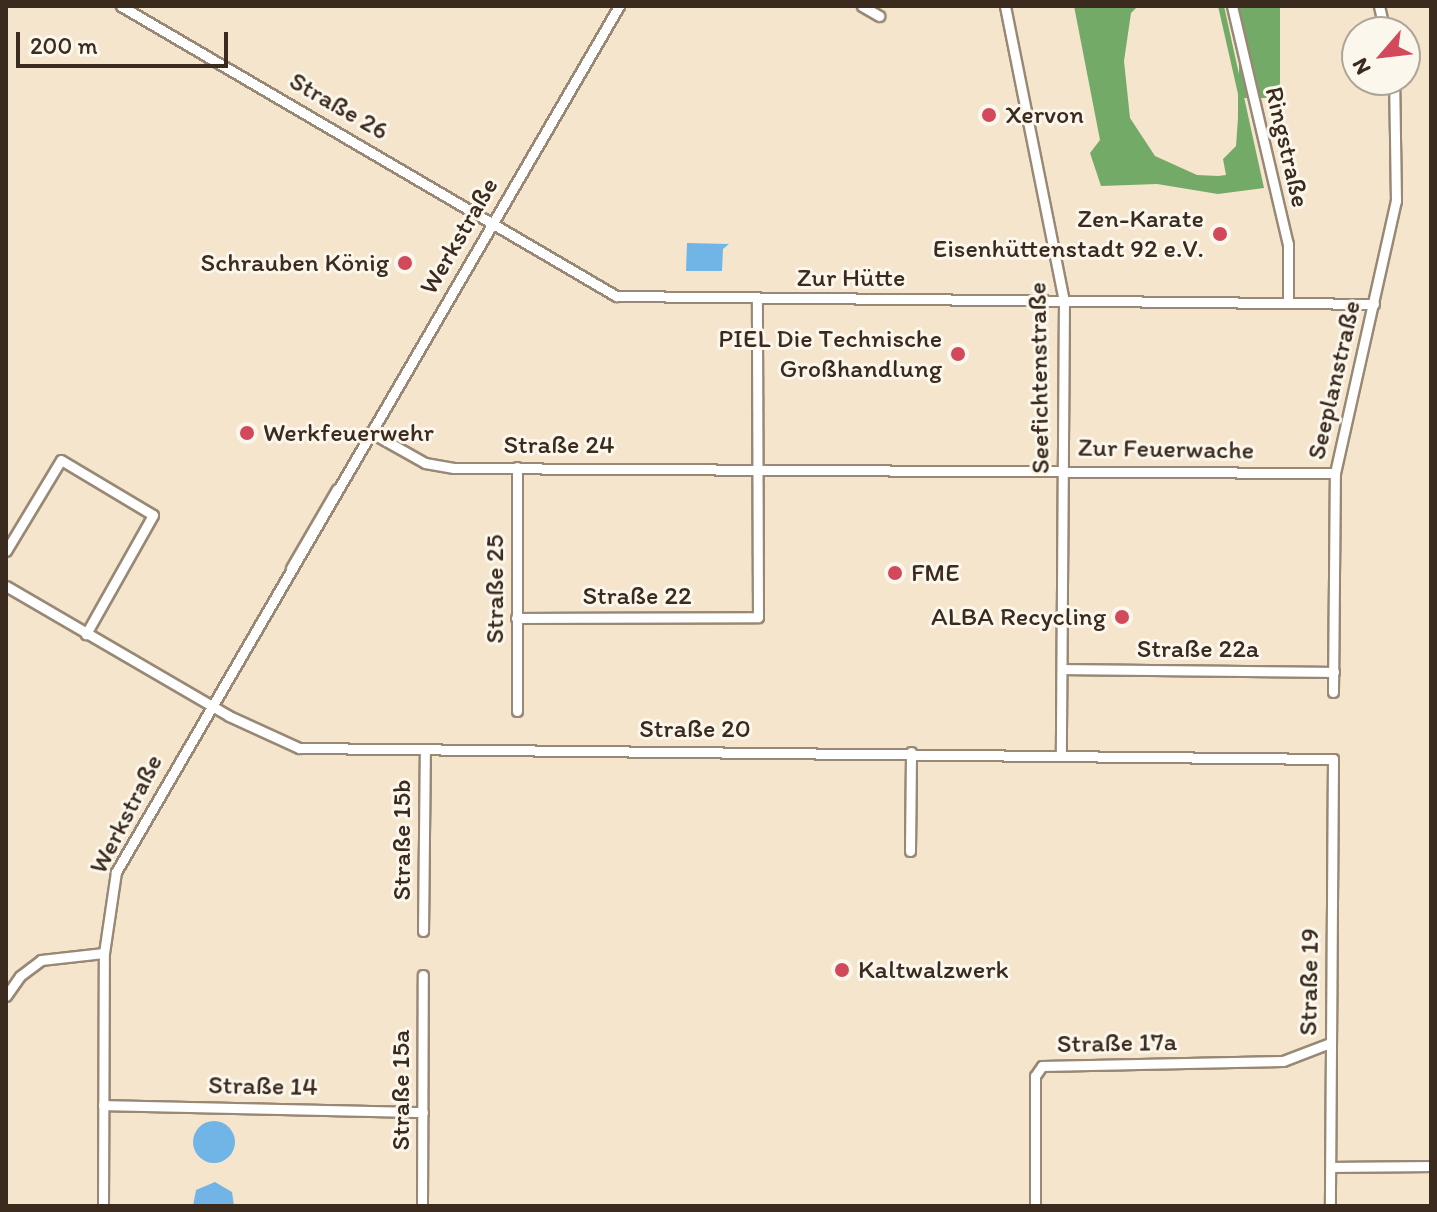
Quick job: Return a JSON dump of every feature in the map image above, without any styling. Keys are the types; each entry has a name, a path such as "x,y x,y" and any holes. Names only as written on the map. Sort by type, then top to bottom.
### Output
{"street":[{"name":"Straße 26","path":"121,6 345,133 492,224"},
{"name":"Werkstraße","path":"103,1206 104,953 107,904 124,854 291,568 311,541 337,489 619,6"},
{"path":"862,6 879,16"},
{"name":"Seefichtenstraße","path":"1005,6 1064,300 1061,754"},
{"name":"Ringstraße","path":"1232,6 1288,244 1288,300"},
{"name":"Seeplanstraße","path":"1333,692 1335,473 1396,201 1394,96"},
{"name":"Zur Hütte","path":"492,224 616,296 1288,300 1374,304"},
{"path":"757,299 757,467"},
{"name":"Straße 24","path":"370,432 439,466 757,467"},
{"path":"6,551 61,460 153,515 86,634"},
{"name":"Straße 25","path":"517,467 517,711"},
{"name":"Zur Feuerwache","path":"757,467 1335,473"},
{"name":"Straße 22","path":"516,618 758,617 757,467"},
{"name":"Straße 20","path":"6,586 279,743 299,748 911,752 1333,759"},
{"name":"Straße 22a","path":"1062,669 1334,672"},
{"name":"Straße 15b","path":"423,931 425,749"},
{"path":"910,851 911,752"},
{"name":"Straße 19","path":"1330,1206 1333,759"},
{"path":"6,996 20,976 41,960 104,953"},
{"name":"Straße 15a","path":"422,1206 423,975"},
{"name":"Straße 17a","path":"1035,1206 1035,1076 1042,1066 1283,1061 1330,1043"},
{"name":"Straße 14","path":"103,1105 423,1112"},
{"path":"1331,1167 1431,1166"}],"green space":[{"path":"1074,6 1138,6 1131,13 1124,61 1130,118 1155,156 1197,175 1218,176 1226,175 1223,159 1236,146 1238,118 1238,94 1218,6 1224,6 1264,188 1218,194 1157,184 1101,186 1090,153 1100,140"},
{"path":"1239,6 1280,6 1280,98 1239,98"}],"water":[{"path":"687,243 729,244 723,249 722,271 686,271"},
{"path":"214,1121 229,1127 235,1142 229,1157 214,1163 199,1157 193,1142 199,1127"},
{"path":"215,1182 232,1192 234,1206 193,1206 196,1190"}],"place":[{"name":"Xervon","path":"989,115"},
{"name":"Zen-Karate Eisenhüttenstadt 92 e.V.","path":"1220,234"},
{"name":"Schrauben König","path":"405,263"},
{"name":"PIEL Die Technische Großhandlung","path":"958,354"},
{"name":"Werkfeuerwehr","path":"247,433"},
{"name":"FME","path":"895,573"},
{"name":"ALBA Recycling","path":"1122,617"},
{"name":"Kaltwalzwerk","path":"842,970"}]}
